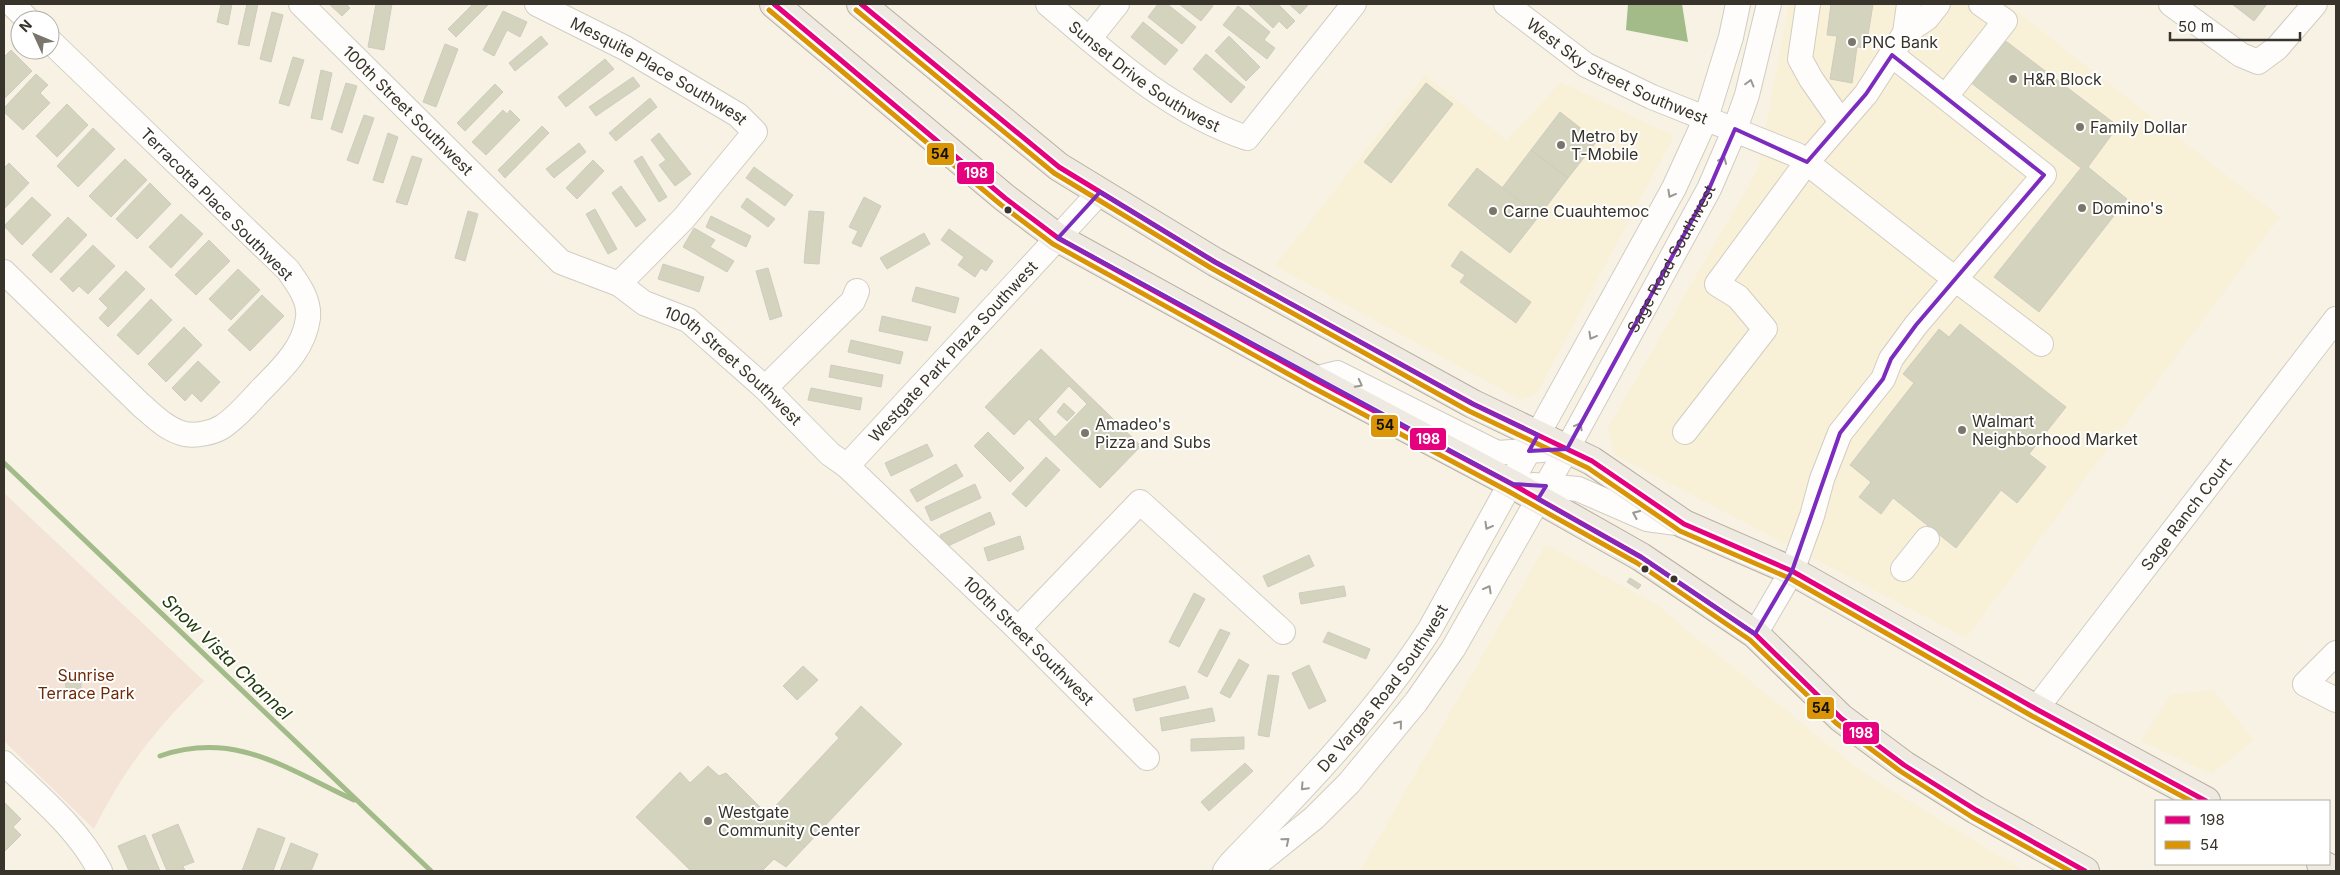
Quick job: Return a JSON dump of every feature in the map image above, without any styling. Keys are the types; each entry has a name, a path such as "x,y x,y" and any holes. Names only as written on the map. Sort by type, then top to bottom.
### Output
{"main road":[{"path":"774,4 1005,198 1058,238 1314,379 1512,484 1542,493 1755,634 1841,718 1904,765 1976,810 2085,871"},
{"path":"862,4 1059,167 1233,272 1473,404 1533,443 1567,449 1592,461 1684,524 1792,571 2036,709 2204,800"},
{"path":"2323,865 2335,871"}],"street":[{"name":"100th Street Southwest","path":"301,4 561,262 619,284 644,303 688,320 765,388 830,454 847,466 1018,629 1147,758"},
{"name":"Mesquite Place Southwest","path":"537,4 633,53 738,115 755,132 684,218 619,284"},
{"name":"Sunset Drive Southwest","path":"1048,4 1149,87 1218,128 1247,138 1354,4"},
{"path":"1089,39 1117,4"},
{"name":"West Sky Street Southwest","path":"1506,4 1586,65 1652,97 1798,155 1955,280 2041,344"},
{"name":"Sage Road Southwest","path":"1512,484 1674,188 1706,118 1732,37 1738,4"},
{"name":"Sage Road Southwest","path":"1542,493 1709,189 1735,129 1747,95 1769,4"},
{"path":"1808,4 1800,59 1811,79 1841,122"},
{"path":"1906,33 1908,4"},
{"path":"1685,432 1765,329 1738,297 1717,284 1807,162 1866,94 1906,33 1927,18 1938,4"},
{"path":"1946,96 2005,21 1981,4"},
{"path":"2170,4 2241,55 2258,62 2277,48 2314,4"},
{"name":"Terracotta Place Southwest","path":"4,272 141,405 164,425 185,434 204,433 221,428 238,414 295,352 303,338 308,317 304,293 288,270 60,51"},
{"path":"1755,634 1792,571 1812,516 1822,479 1840,433 1884,379 1891,358 1916,325 2044,175 1892,55"},
{"name":"Westgate Park Plaza Southwest","path":"847,466 1100,192"},
{"path":"765,388 853,301 857,291"},
{"name":"Sage Ranch Court","path":"2036,709 2336,319"},
{"path":"1314,379 1337,373 1497,453 1533,443"},
{"name":"De Vargas Road Southwest","path":"1225,871 1341,748 1392,685 1430,629 1512,484"},
{"path":"1542,493 1578,489 1647,519 1684,524"},
{"name":"De Vargas Road Southwest","path":"1248,871 1328,804 1376,752 1416,702 1453,649 1542,493"},
{"path":"1018,629 1140,502 1283,632"},
{"path":"1903,569 1927,539"},
{"path":"2336,653 2305,684 2336,700"},
{"path":"4,763 74,831 93,857 100,871"}],"highlighted area":[{"path":"1892,55 2044,175 1916,325 1891,359 1883,379 1840,433 1792,571 1755,634 1641,557 1538,499 1546,486 1512,484 1058,238 1100,192 1215,262 1473,404 1538,435 1529,451 1567,449 1709,189 1735,129 1807,162 1866,94"}],"shaded area":[{"path":"1628,4 1682,4 1688,42 1626,30"},
{"path":"1789,4 2007,4 2280,217 1966,638 1615,455 1608,427 1757,171"},
{"path":"1425,75 1507,140 1561,82 1674,136 1537,393 1521,400 1275,266"},
{"path":"1546,544 1654,603 1862,772 2024,871 1360,871"},
{"path":"2213,690 2254,740 2211,774 2141,741 2172,694"}],"green space":[{"name":"Sunrise Terrace Park","path":"4,493 204,681 170,716 142,750 117,787 94,829 4,741"}],"building":[{"path":"221,4 232,4 228,25 217,22"},
{"path":"247,4 258,4 249,46 238,44"},
{"path":"329,4 346,4 350,8 342,16"},
{"path":"376,4 392,4 384,50 368,47"},
{"path":"473,4 489,4 456,37 448,29"},
{"path":"1158,4 1167,4 1196,27 1182,44 1148,17"},
{"path":"1179,4 1210,4 1213,6 1201,21"},
{"path":"1248,4 1278,4 1295,21 1287,29 1279,21 1273,28"},
{"path":"1289,4 1309,4 1300,14"},
{"name":"PNC Bank","path":"1831,4 1873,4 1866,48 1857,47 1852,83 1830,79 1837,36 1827,35"},
{"path":"2232,4 2267,4 2254,21"},
{"path":"1238,6 1270,32 1264,40 1275,48 1267,59 1223,25"},
{"path":"503,11 527,22 520,37 507,30 494,56 483,50"},
{"path":"272,12 283,15 271,62 260,59"},
{"path":"1143,22 1178,50 1165,65 1131,37"},
{"path":"541,36 548,44 515,71 509,63"},
{"path":"1229,36 1260,67 1246,81 1215,51"},
{"path":"2003,39 2118,126 2088,167 2127,199 2039,312 1994,277 2081,168 1970,82"},
{"path":"445,44 458,49 436,107 423,102"},
{"path":"10,51 10,60 21,60 32,71 4,99 4,57"},
{"path":"1206,54 1245,87 1231,103 1193,69"},
{"path":"293,57 304,60 289,106 279,103"},
{"path":"605,59 614,69 566,107 558,97"},
{"path":"321,70 332,73 322,120 311,118"},
{"path":"36,74 48,85 40,93 50,103 23,130 4,112 4,108"},
{"path":"633,77 640,86 596,116 589,107"},
{"path":"346,83 357,86 342,133 331,129"},
{"path":"1426,83 1453,104 1391,183 1364,162"},
{"path":"495,84 503,92 465,131 457,123"},
{"path":"650,98 657,107 616,141 609,133"},
{"path":"67,104 88,125 57,157 36,136"},
{"path":"503,110 507,114 510,110 520,120 486,155 472,142"},
{"path":"1560,112 1597,141 1568,178 1531,150"},
{"path":"364,115 374,118 358,164 347,160"},
{"path":"542,126 549,133 505,178 498,170"},
{"path":"93,128 115,149 78,187 57,166"},
{"path":"388,133 398,137 383,183 373,180"},
{"path":"659,133 691,174 675,186 659,165 666,160 651,140"},
{"path":"579,143 586,152 554,178 546,169"},
{"path":"1531,150 1568,178 1539,216 1502,188"},
{"path":"412,156 422,159 407,205 396,202"},
{"path":"642,156 667,197 659,202 634,161"},
{"path":"125,159 147,180 111,217 89,196"},
{"path":"593,160 604,171 577,199 566,188"},
{"path":"9,163 29,183 4,209 4,168"},
{"path":"754,167 793,195 785,206 746,178"},
{"name":"Carne Cuauhtemoc","path":"1477,168 1539,216 1510,253 1448,205"},
{"path":"150,183 171,204 137,239 116,219"},
{"path":"621,186 646,220 636,227 612,193"},
{"path":"32,197 51,215 22,245 4,226"},
{"path":"864,197 881,206 861,247 852,243 858,231 849,227"},
{"path":"747,198 775,219 768,227 741,207"},
{"path":"595,209 617,249 608,254 586,214"},
{"path":"468,211 478,214 465,261 455,258"},
{"path":"809,211 824,212 819,264 804,263"},
{"path":"181,214 203,234 171,268 149,247"},
{"path":"711,216 751,236 746,247 706,227"},
{"path":"68,217 87,235 51,273 32,255"},
{"path":"694,228 715,240 710,247 734,261 727,272 683,247"},
{"path":"949,229 993,261 986,271 981,268 975,277 958,265 964,257 941,240"},
{"path":"924,233 930,244 887,269 880,258"},
{"path":"209,240 230,261 196,295 175,275"},
{"path":"93,245 115,266 88,294 79,286 73,292 60,279"},
{"path":"1461,251 1531,302 1516,323 1460,282 1465,275 1451,266"},
{"path":"663,264 704,277 699,292 658,279"},
{"path":"768,268 782,316 770,320 756,271"},
{"path":"238,269 260,290 231,320 209,299"},
{"path":"126,271 145,289 108,327 99,318 108,308 99,299"},
{"path":"916,287 959,298 955,313 912,301"},
{"path":"262,295 284,316 250,351 228,330"},
{"path":"151,299 172,320 138,355 117,335"},
{"path":"882,316 931,327 927,341 879,331"},
{"name":"Walmart Neighborhood Market","path":"1960,324 2066,407 2029,454 2046,467 2017,503 2001,490 1956,548 1893,498 1881,514 1859,497 1871,482 1850,465 1914,383 1903,374 1939,329 1949,337"},
{"path":"184,327 202,345 166,382 148,364"},
{"path":"851,340 903,352 900,364 848,352"},
{"path":"1041,349 1141,446 1100,488 1029,419 1014,435 985,407","holes":["1069,386 1087,404 1055,437 1038,419"]},
{"path":"198,361 220,382 201,402 192,393 185,401 172,388"},
{"path":"831,365 883,375 881,387 829,377"},
{"path":"811,388 862,398 860,410 808,400"},
{"path":"1064,403 1075,413 1067,421 1057,412"},
{"path":"988,432 1024,468 1010,482 974,446"},
{"path":"927,444 933,456 891,476 885,463"},
{"path":"1046,457 1060,470 1026,507 1012,494"},
{"path":"956,464 963,476 917,502 910,490"},
{"path":"975,484 981,498 931,521 925,507"},
{"path":"990,512 995,524 946,547 940,535"},
{"path":"1020,536 1024,549 988,561 984,548"},
{"path":"1309,555 1314,566 1268,587 1263,576"},
{"path":"1630,578 1641,585 1638,589 1627,582"},
{"path":"1344,586 1346,596 1301,604 1299,593"},
{"path":"1194,593 1205,599 1179,647 1169,642"},
{"path":"1220,629 1230,633 1207,677 1198,672"},
{"path":"1328,632 1370,649 1366,659 1323,642"},
{"path":"1239,659 1249,665 1230,698 1220,693"},
{"path":"1309,665 1326,701 1309,709 1292,673"},
{"path":"803,666 818,680 797,700 783,686"},
{"path":"70,674 81,674 81,689 66,689 65,679 70,679"},
{"path":"1268,675 1279,676 1269,737 1258,735"},
{"path":"1185,686 1189,698 1136,711 1133,699"},
{"path":"861,706 902,744 805,847 768,814 839,738 835,734"},
{"path":"1212,708 1215,721 1162,731 1160,718"},
{"path":"1244,737 1244,749 1191,751 1191,739"},
{"path":"1245,763 1253,771 1209,811 1201,802"},
{"name":"Westgate Community Center","path":"708,766 719,776 726,773 779,826 805,847 786,867 774,859 762,871 691,871 636,817 680,772 690,783"},
{"path":"4,802 21,819 13,827 21,835 4,852"},
{"path":"178,824 194,862 183,866 185,871 167,871 152,835"},
{"path":"258,828 285,838 273,871 242,871"},
{"path":"145,835 160,871 129,871 118,846"},
{"path":"291,843 318,854 311,871 280,871"}],"waterway":[{"name":"Snow Vista Channel","path":"4,463 431,871"},
{"path":"160,756 187,749 213,748 237,750 283,766 354,800"}],"transit line":[{"name":"198","path":"774,4 1005,198 1058,238 1314,379 1512,484 1641,557 1755,634 1841,718 1904,765 1976,810 2085,871"},
{"name":"198","path":"861,4 1059,167 1215,262 1473,404 1592,461 1684,524 1792,571 2036,709 2204,800"},
{"name":"54","path":"769,10 1000,204 1053,244 1637,563 1750,640 1836,723 1900,771 1972,817 2070,871"},
{"name":"54","path":"856,10 1054,173 1211,268 1469,411 1588,468 1680,531 1789,578 2032,716 2189,800"}],"place":[{"name":"PNC Bank","path":"1852,42"},
{"name":"H&R Block","path":"2013,79"},
{"name":"Family Dollar","path":"2080,127"},
{"name":"Metro by T-Mobile","path":"1561,145"},
{"name":"Domino's","path":"2082,208"},
{"name":"Carne Cuauhtemoc","path":"1493,211"},
{"name":"Walmart Neighborhood Market","path":"1962,430"},
{"name":"Amadeo's Pizza and Subs","path":"1085,433"},
{"name":"Westgate Community Center","path":"708,821"}]}
